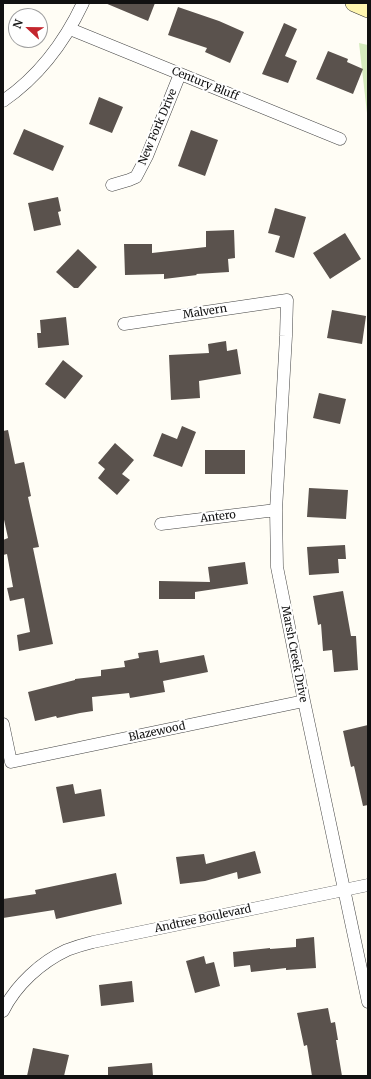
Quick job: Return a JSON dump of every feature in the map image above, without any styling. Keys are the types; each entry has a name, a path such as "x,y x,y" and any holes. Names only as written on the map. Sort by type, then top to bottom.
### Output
{"main road":[{"path":"354,3 368,9"}],"street":[{"path":"3,101 27,81 43,64 70,30 83,3"},
{"name":"Century Bluff","path":"70,30 340,139"},
{"name":"New Fork Drive","path":"112,185 136,177 180,74"},
{"name":"Malvern","path":"124,324 286,300"},
{"name":"Marsh Creek Drive","path":"286,300 286,336 276,510 277,567 368,1002"},
{"name":"Antero","path":"161,524 276,510"},
{"name":"Blazewood","path":"3,724 11,762 304,701"},
{"name":"Andtree Boulevard","path":"3,1011 21,984 42,965 66,951 94,942 368,885"}],"green space":[{"path":"359,43 368,45 368,122"}],"building":[{"path":"105,3 155,3 148,21"},
{"path":"178,7 219,21 244,32 230,63 205,52 207,48 168,35"},
{"path":"284,23 297,29 285,56 297,61 288,83 262,74"},
{"path":"328,51 348,59 347,62 363,69 353,94 316,79"},
{"path":"99,97 123,107 112,133 89,124"},
{"path":"24,129 64,146 53,171 13,154"},
{"path":"191,130 218,140 205,176 178,166"},
{"path":"58,197 61,211 58,212 61,225 34,231 28,203"},
{"path":"275,208 306,217 294,258 275,252 280,236 268,233"},
{"path":"234,230 235,258 228,259 229,272 196,274 197,275 164,279 164,274 125,275 124,244 152,244 152,253 206,247 206,231"},
{"path":"345,233 361,259 330,279 313,253"},
{"path":"78,249 97,267 78,288 74,288 56,272"},
{"path":"332,310 366,316 362,344 327,338"},
{"path":"66,317 69,345 38,348 37,333 41,333 40,320"},
{"path":"226,341 227,351 237,349 241,374 199,381 200,398 171,400 169,355 209,353 208,344"},
{"path":"63,360 83,376 65,399 45,384"},
{"path":"319,393 346,399 340,424 313,418"},
{"path":"182,426 196,432 182,467 153,456 162,433 177,439"},
{"path":"8,430 15,464 24,462 31,496 28,497 39,547 33,548 53,644 19,651 17,635 30,632 24,598 10,601 7,588 13,587 7,554 3,555 3,540 8,538 3,515 3,431"},
{"path":"115,443 134,460 122,474 130,480 117,495 98,478 105,469 98,463"},
{"path":"205,450 245,450 245,474 205,474"},
{"path":"309,488 348,490 346,519 307,517"},
{"path":"345,545 346,559 338,559 339,573 309,575 307,547"},
{"path":"245,562 248,584 195,592 195,599 159,599 159,581 210,582 208,567"},
{"path":"343,591 351,636 356,636 358,670 334,672 332,650 323,651 321,624 318,625 313,596"},
{"path":"158,650 160,663 204,655 208,672 163,681 165,692 130,698 129,693 92,697 93,711 57,718 56,716 35,721 28,692 75,679 101,676 101,670 125,667 124,661 139,658 138,653"},
{"path":"368,725 368,805 363,806 354,766 351,767 343,731"},
{"path":"73,784 75,794 101,789 105,816 63,823 56,787"},
{"path":"255,851 261,873 238,879 237,872 205,881 180,884 176,857 204,854 206,864"},
{"path":"116,873 122,904 56,919 54,910 3,918 3,899 36,894 35,890"},
{"path":"314,937 316,968 286,970 286,968 251,972 250,965 234,967 233,952 296,947 296,939"},
{"path":"204,956 206,964 214,962 220,986 195,993 186,961"},
{"path":"132,981 134,1002 101,1006 99,985"},
{"path":"328,1008 331,1023 335,1022 338,1040 336,1040 342,1076 312,1076 307,1045 304,1046 297,1013"},
{"path":"33,1048 69,1055 64,1076 27,1076"},
{"path":"152,1063 153,1076 108,1076 108,1067"}]}
